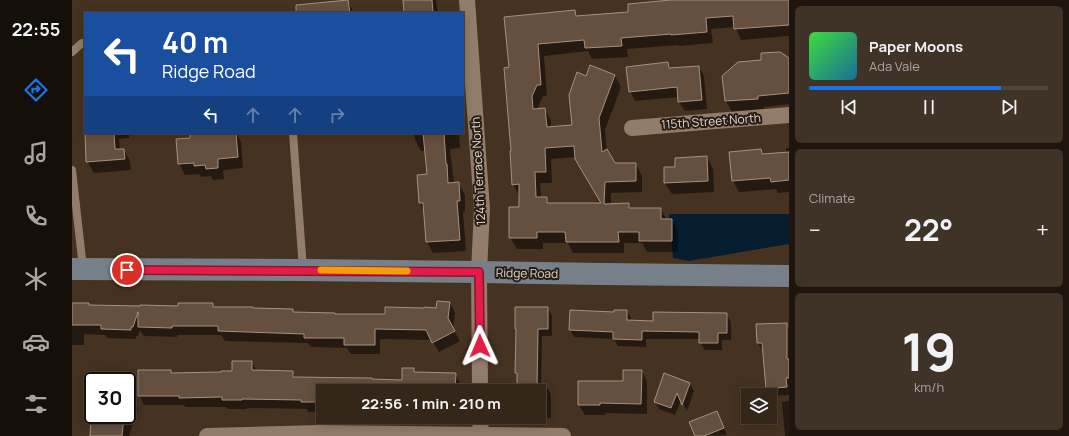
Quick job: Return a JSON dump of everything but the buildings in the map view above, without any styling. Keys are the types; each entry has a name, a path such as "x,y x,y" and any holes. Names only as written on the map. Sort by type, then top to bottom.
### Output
{"street":[{"name":"124th Terrace North","path":"467,0 482,209 479,272 480,384"},
{"name":"115th Street North","path":"632,128 789,115"},
{"name":"Ridge Road","path":"77,270 304,270 789,276"},
{"path":"480,424 480,435"},
{"path":"207,436 563,436"}],"lane":[{"path":"72,52 84,43"},
{"path":"293,134 304,270"},
{"path":"72,170 77,270"}],"water":[{"path":"669,214 789,214 789,244 689,261 673,258"}],"slow traffic":[{"path":"321,270 407,271"}],"route":[{"path":"127,270 479,272 480,346"}]}
